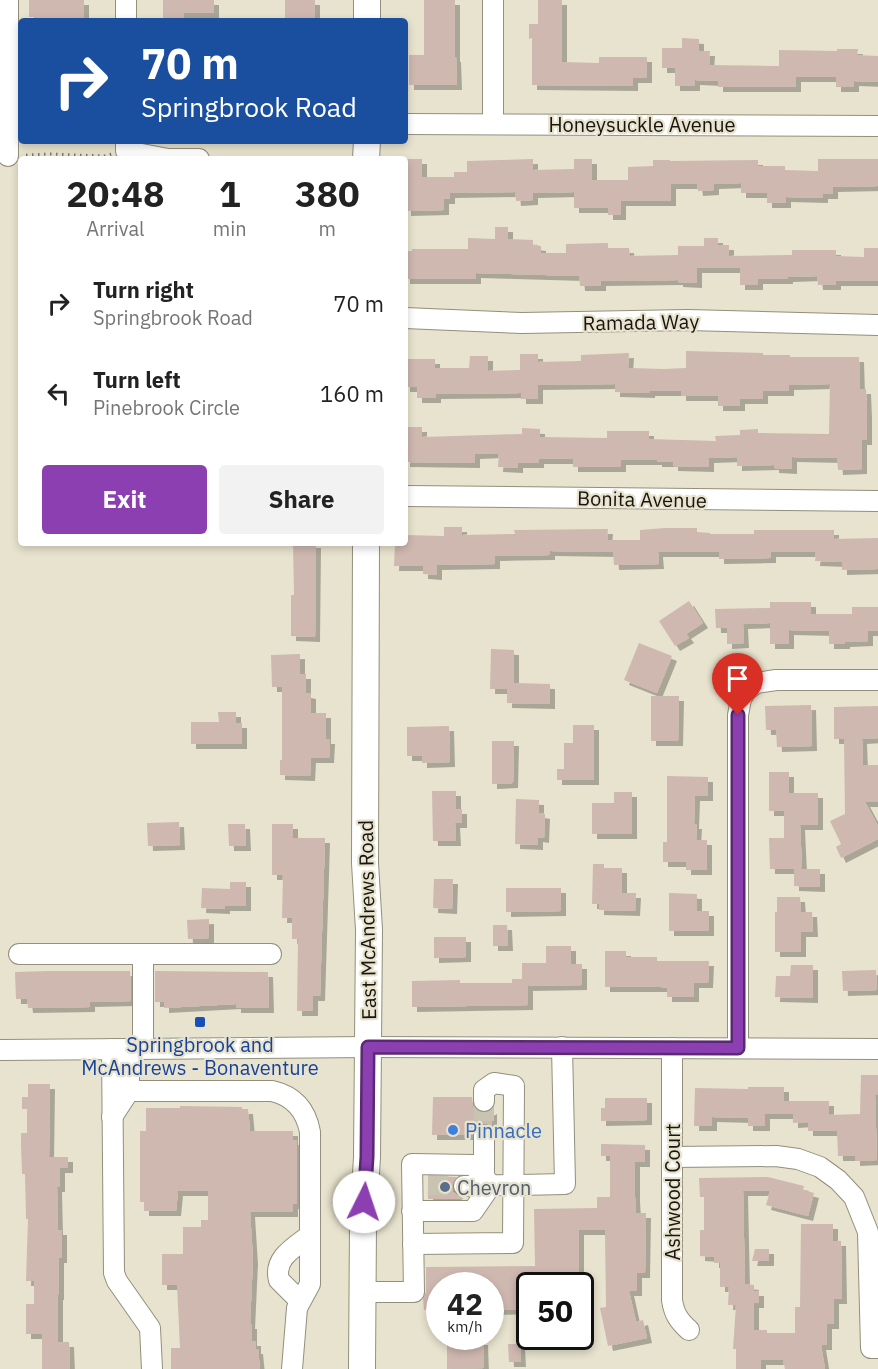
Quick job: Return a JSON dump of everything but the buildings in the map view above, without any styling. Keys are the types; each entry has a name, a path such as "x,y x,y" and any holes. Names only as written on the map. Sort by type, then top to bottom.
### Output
{"main road":[{"path":"367,0 367,18"},
{"name":"East McAndrews Road","path":"362,1369 369,930 365,863 366,546"}],"street":[{"path":"8,0 9,156"},
{"path":"126,0 126,18"},
{"path":"493,123 494,0"},
{"name":"Honeysuckle Avenue","path":"408,123 878,126"},
{"path":"126,146 158,156"},
{"name":"Ramada Way","path":"408,318 522,323 688,320 878,325"},
{"name":"Bonita Avenue","path":"408,496 878,501"},
{"path":"738,1048 738,715 741,699 746,691 756,683 776,680 878,680"},
{"path":"19,954 271,954"},
{"path":"143,954 128,1049 112,1117 114,1273 117,1281 150,1328 152,1369"},
{"path":"0,1050 368,1047 878,1049"},
{"path":"464,1186 488,1181 513,1186 565,1184 562,1047"},
{"name":"Ashwood Court","path":"672,1048 672,1300 673,1311 689,1330"},
{"path":"112,1117 129,1091 128,1049"},
{"path":"413,1244 513,1243 514,1086 494,1083 484,1090 484,1101"},
{"path":"129,1091 265,1090 280,1093 295,1101 306,1115 310,1132 310,1286 297,1308 292,1369"},
{"path":"412,1211 473,1210 488,1181 484,1135"},
{"path":"673,1157 776,1156 798,1159 820,1167 838,1180 854,1197 868,1232 871,1348 878,1348"},
{"path":"362,1292 414,1292 412,1211 420,1186 412,1164 473,1165 488,1181"},
{"path":"300,1301 279,1280 278,1265 282,1258 310,1235"}],"path":[{"path":"9,156 49,154 104,156 126,146"}],"tunnel":[{"path":"484,1101 484,1135"},
{"path":"428,1185 464,1186"}],"place":[{"name":"Springbrook and McAndrews - Bonaventure","path":"200,1022"},
{"name":"Pinnacle","path":"453,1130"},
{"name":"Chevron","path":"445,1187"}],"route":[{"path":"364,1202 367,1157 368,1047 738,1048 738,715"}]}
